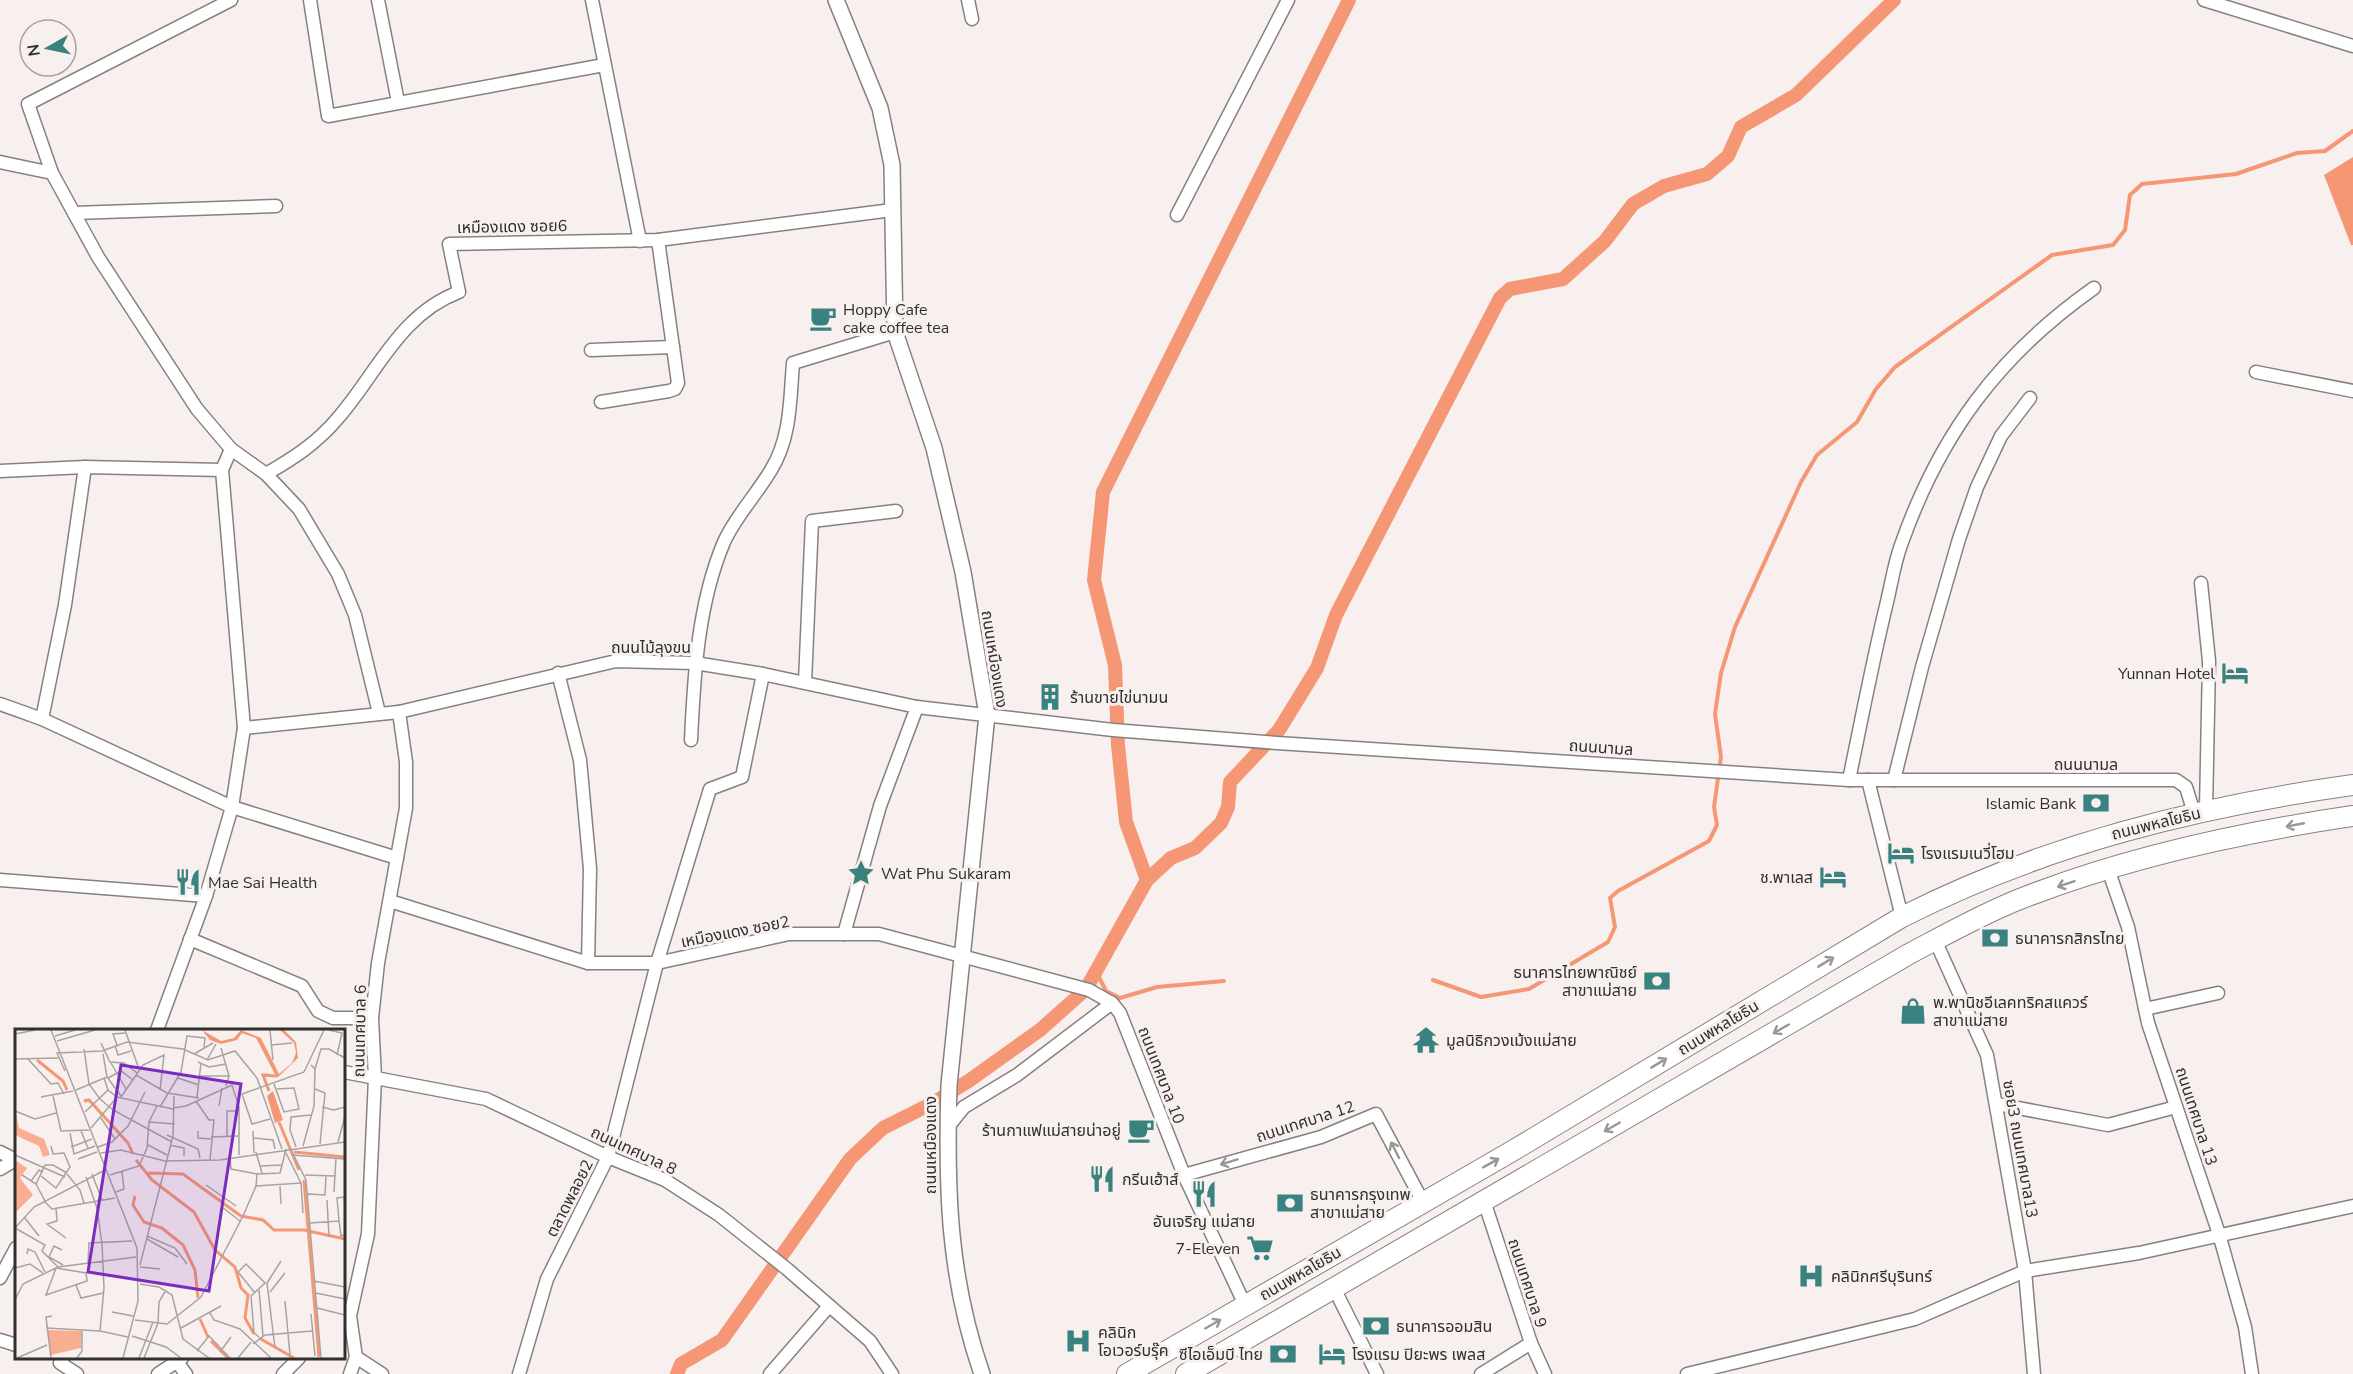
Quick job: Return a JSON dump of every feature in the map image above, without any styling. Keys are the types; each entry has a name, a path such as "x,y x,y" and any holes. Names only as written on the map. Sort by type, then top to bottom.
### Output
{"main road":[{"name":"ถนนพหลโยธิน","path":"1126,1374 1469,1175 1902,917 1958,888 2058,850 2200,811 2288,794 2353,785"},
{"name":"ถนนพหลโยธิน","path":"1195,1372 1437,1227 1935,940 2019,899 2108,870 2296,824 2353,816"},
{"path":"1469,1175 1484,1201"},
{"path":"1423,1202 1437,1227"}],"street":[{"path":"231,0 28,104 52,173 74,213 98,256 197,409 231,448 266,474 299,509 339,574 355,615 379,713"},
{"path":"310,0 328,116 604,65"},
{"path":"378,0 398,102"},
{"path":"592,0 640,241"},
{"name":"ถนนเหมืองแดง","path":"836,0 880,108 891,165 895,333 934,448 963,572 987,715 961,954 949,1085 948,1123 948,1219 968,1335 982,1374"},
{"path":"968,0 972,19"},
{"path":"1178,215 1288,0"},
{"path":"2204,0 2353,46"},
{"path":"0,162 52,173"},
{"path":"74,213 276,206"},
{"name":"เหมืองแดง ซอย6","path":"266,474 307,451 339,418 378,363 417,316 436,300 459,292 449,244 658,240 892,210"},
{"path":"601,402 675,389 678,383 658,240"},
{"path":"1849,780 1900,546 1939,460 1965,413 2013,355 2053,317 2094,288"},
{"path":"691,740 695,663 708,599 724,541 773,467 789,424 793,363 895,333"},
{"path":"591,350 673,347"},
{"path":"2256,372 2353,391"},
{"path":"1894,780 1922,667 1974,497 2001,436 2030,398"},
{"path":"157,1029 206,896 231,807 244,728 222,470 231,448"},
{"path":"0,471 85,467 222,470"},
{"path":"42,718 65,605 85,467"},
{"path":"805,682 812,521 896,511"},
{"path":"2200,811 2209,661 2201,583"},
{"name":"ถนนไม้ลุงขน","path":"244,728 399,712 616,661 695,663 805,682 917,707 987,715"},
{"path":"558,673 580,760 590,869 588,963"},
{"name":"ตลาดพลอย2","path":"519,1374 548,1280 608,1157 657,963 710,789 742,777 762,674"},
{"path":"0,704 42,718 231,807 397,858"},
{"path":"844,934 880,806 917,707"},
{"name":"ถนนเทศบาล 6","path":"357,1357 347,1316 368,1234 375,1078 372,1018 378,963 406,808 406,762 399,712"},
{"name":"ถนนนามล","path":"987,715 1118,731 1276,743 1849,780 2176,780 2186,787 2200,811"},
{"path":"1868,780 1902,917"},
{"name":"ถนนเทศบาล 13","path":"2108,870 2128,927 2145,1009 2219,1234 2245,1327 2252,1374"},
{"path":"0,880 206,896"},
{"name":"เหมืองแดง ซอย2","path":"390,901 588,963 657,963 789,934 879,934 961,954"},
{"path":"190,939 302,986 318,1011 333,1018 372,1018"},
{"name":"ซอย3 ถนนเทศบาล13","path":"1935,940 1987,1055 2025,1272 2034,1374"},
{"path":"948,1123 964,1107 1017,1075 1106,1000 1089,990 961,954"},
{"path":"2145,1009 2218,993"},
{"name":"ถนนเทศบาล 10","path":"1106,1000 1120,1013 1184,1175 1245,1305"},
{"name":"ถนนเทศบาล 8","path":"345,1072 486,1099 608,1157 665,1180 719,1215 787,1269 870,1341 892,1374"},
{"path":"1997,1104 2097,1125 2119,1124 2176,1107"},
{"name":"ถนนเทศบาล 12","path":"1184,1175 1320,1137 1376,1114 1423,1202"},
{"path":"0,1152 15,1160"},
{"path":"0,1169 15,1161"},
{"name":"ถนนเทศบาล 9","path":"1484,1201 1531,1343 1545,1374"},
{"path":"1687,1374 1915,1319 2025,1272 2139,1253 2353,1206"},
{"path":"0,1278 15,1250"},
{"path":"1334,1288 1377,1374"},
{"path":"770,1374 830,1306"},
{"path":"0,1340 15,1345"},
{"path":"1481,1374 1531,1343"},
{"path":"350,1374 357,1357 382,1374"},
{"path":"283,1374 298,1359"},
{"path":"61,1360 77,1374"},
{"path":"158,1374 180,1360 186,1374"}],"shaded area":[{"path":"2353,157 2353,245 2351,245 2324,175"}],"waterway":[{"path":"1147,880 1126,822 1118,745 1115,665 1094,580 1103,492 1349,0"},
{"path":"677,1374 681,1364 722,1340 850,1159 883,1128 935,1102 1040,1030 1086,989 1147,880 1171,858 1195,848 1221,823 1228,807 1230,782 1279,730 1317,668 1336,615 1500,298 1510,289 1563,279 1605,241 1633,204 1664,186 1707,174 1728,156 1741,127 1796,95 1894,0"},
{"path":"1433,980 1481,997 1529,989 1608,942 1615,927 1610,898 1618,891 1709,841 1717,825 1714,807 1721,757 1715,714 1721,673 1735,627 1801,482 1817,455 1857,422 1876,389 1895,367 2052,255 2113,245 2125,230 2130,195 2142,184 2236,174 2297,153 2325,151 2353,131"},
{"path":"1097,973 1106,991 1120,998 1157,987 1224,981"}],"place":[{"name":"Hoppy Cafe cake coffee tea","path":"823,318"},
{"name":"Yunnan Hotel","path":"2235,673"},
{"name":"ร้านขายไข่นามน","path":"1050,697"},
{"name":"Islamic Bank","path":"2096,803"},
{"name":"โรงแรมเนวี่โฮม","path":"1901,853"},
{"name":"Wat Phu Sukaram","path":"861,873"},
{"name":"ช.พาเลส","path":"1833,877"},
{"name":"Mae Sai Health","path":"188,882"},
{"name":"ธนาคารกสิกรไทย","path":"1995,938"},
{"name":"ธนาคารไทยพาณิชย์ สาขาแม่สาย","path":"1657,981"},
{"name":"พ.พานิชอีเลคทริคสแควร์ สาขาแม่สาย","path":"1913,1011"},
{"name":"มูลนิธิกวงเม้งแม่สาย","path":"1426,1040"},
{"name":"ร้านกาแฟแม่สายน่าอยู่","path":"1141,1130"},
{"name":"กรีนเฮ้าส์","path":"1102,1179"},
{"name":"อันเจริญ แม่สาย","path":"1204,1194"},
{"name":"ธนาคารกรุงเทพ สาขาแม่สาย","path":"1290,1203"},
{"name":"7-Eleven","path":"1260,1248"},
{"name":"คลินิกศรีบุรินทร์","path":"1811,1276"},
{"name":"ธนาคารออมสิน","path":"1376,1326"},
{"name":"คลินิก โอเวอร์บรุ๊ค","path":"1078,1341"},
{"name":"ซีไอเอ็มบี ไทย","path":"1283,1354"},
{"name":"โรงแรม ปิยะพร เพลส","path":"1332,1354"}]}
